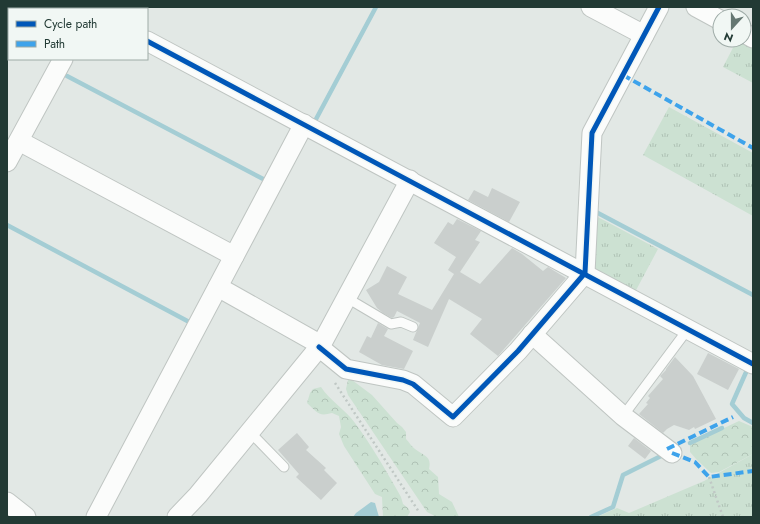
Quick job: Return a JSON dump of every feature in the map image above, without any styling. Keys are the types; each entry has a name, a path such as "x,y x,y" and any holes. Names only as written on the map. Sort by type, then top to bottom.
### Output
{"street":[{"path":"590,7 644,35"},
{"path":"218,287 320,346 346,369 403,380 413,384 453,417 518,351 584,274 592,134 659,7"},
{"path":"696,7 712,16"},
{"path":"148,42 753,364"},
{"path":"7,162 62,60"},
{"path":"96,517 304,124"},
{"path":"19,141 234,256"},
{"path":"178,517 198,495 320,346 410,180"},
{"path":"532,334 623,416 672,453"},
{"path":"7,502 26,517"}],"lane":[{"path":"347,298 391,324 401,322 412,327"},
{"path":"623,416 688,329"},
{"path":"250,432 284,467"}],"path":[{"path":"332,377 419,512"},
{"path":"709,477 723,517"}],"green space":[{"path":"753,41 753,83 723,67 733,48 752,48"},
{"path":"669,107 753,153 753,216 643,155"},
{"path":"594,215 658,249 634,294 593,273"},
{"path":"348,380 352,380 372,395 406,432 406,439 412,446 428,459 430,465 429,469 438,477 439,494 452,502 459,517 435,517 427,512 348,395 346,389"},
{"path":"321,387 329,397 347,413 379,459 401,497 403,504 410,512 407,517 383,517 382,497 375,494 344,446 339,434 341,427 339,416 332,413 318,413 307,403 313,389"},
{"path":"739,421 753,427 753,454 719,472 711,473 690,452 690,444"},
{"path":"753,454 753,517 597,517 617,508 629,513 704,481"}],"water":[{"path":"371,502 375,503 379,517 353,517 356,513"}],"building":[{"path":"492,188 520,202 509,222 468,200 474,190 488,197"},
{"path":"457,219 481,231 475,240 480,242 460,272 480,284 512,248 543,271 548,267 566,278 498,356 470,334 482,319 449,299 428,347 413,340 420,323 397,311 392,318 383,313 377,308 366,290 379,282 387,266 407,277 398,294 432,310 454,274 448,270 456,257 434,243 448,222 453,225"},
{"path":"378,323 388,329 384,336 413,351 404,369 382,365 359,352 367,336 371,338"},
{"path":"708,353 739,369 728,390 697,374"},
{"path":"675,357 693,376 716,419 695,429 694,427 689,430 674,425 663,433 639,414 648,404 646,403 650,398 648,396 663,379 660,376"},
{"path":"297,433 309,447 306,450 326,468 324,470 337,483 321,500 296,477 299,474 278,450"},
{"path":"634,438 651,451 645,459 628,446"}],"waterway":[{"path":"315,121 376,7"},
{"path":"67,76 267,181"},
{"path":"596,212 753,295"},
{"path":"7,225 193,324"},
{"path":"747,370 732,404 744,418 753,423"},
{"path":"690,443 722,428"},
{"path":"591,517 613,507 623,475 665,454"}],"marked path":[{"path":"623,75 753,148"},
{"path":"667,449 733,417"},
{"path":"672,453 695,462 709,477 753,471"}],"cycle path":[{"path":"319,347 346,369 403,380 413,384 453,417 518,351 585,273 592,133 659,7"},
{"path":"148,42 753,364"}]}
